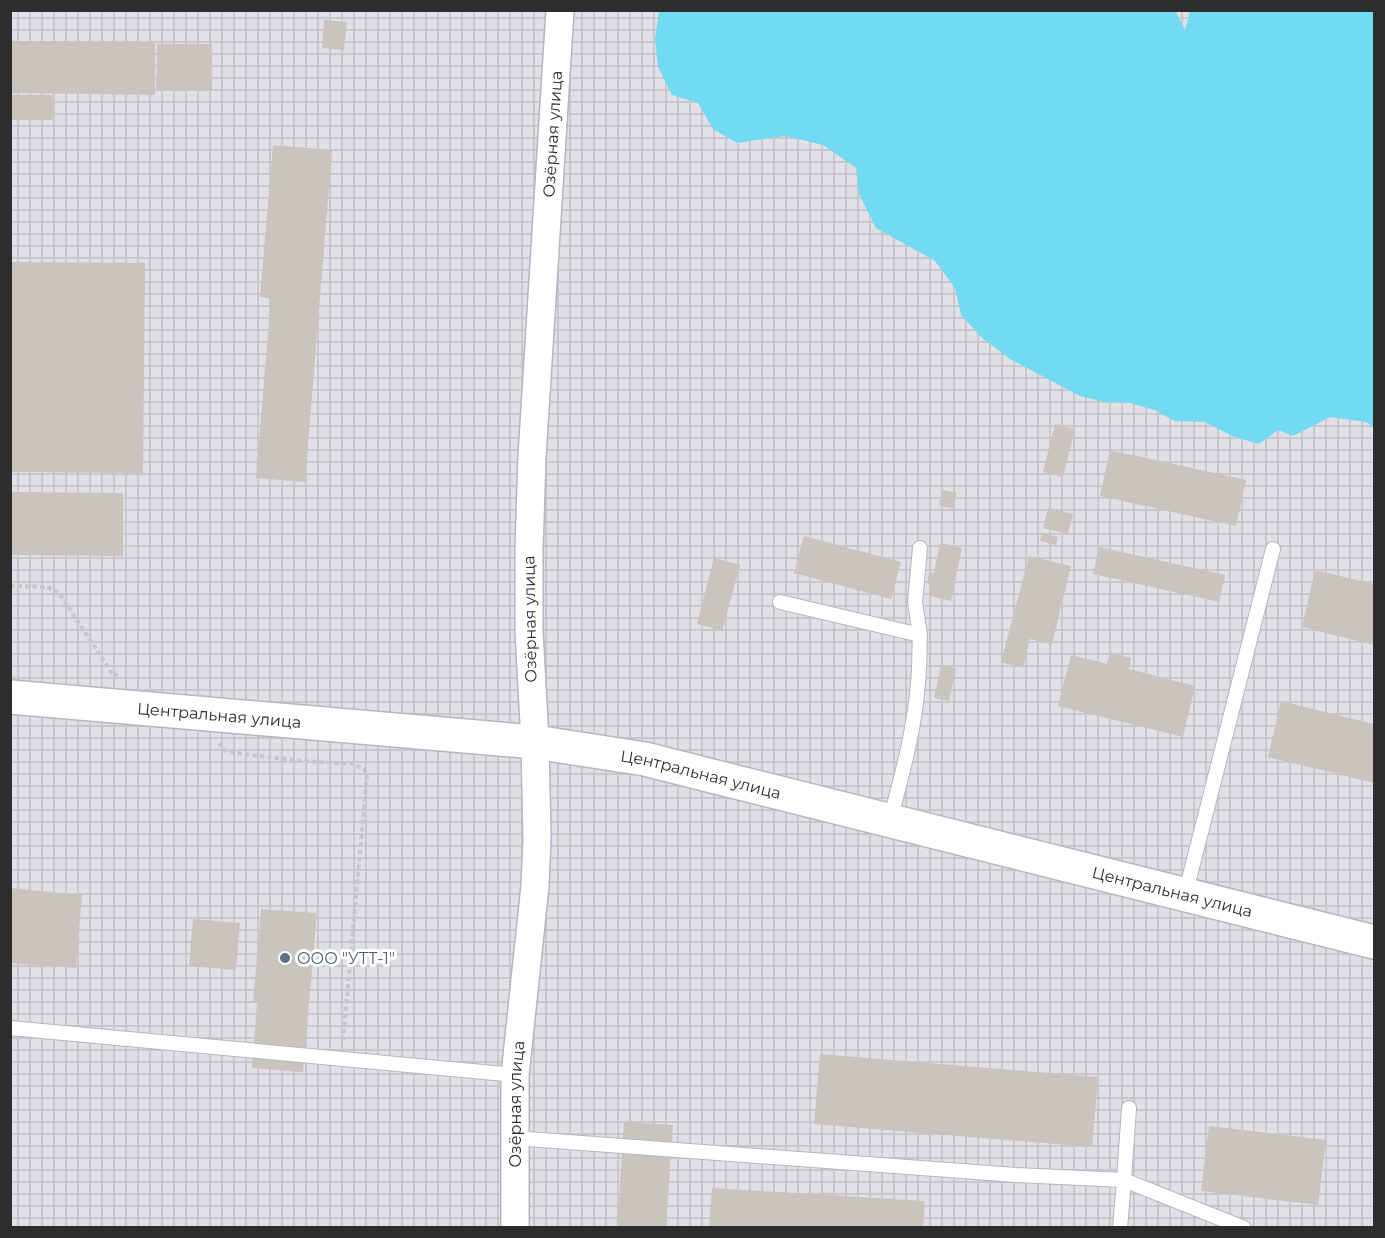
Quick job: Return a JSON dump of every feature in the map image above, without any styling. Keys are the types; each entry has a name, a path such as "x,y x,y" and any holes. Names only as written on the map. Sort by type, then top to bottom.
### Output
{"street":[{"name":"Озёрная улица","path":"515,1227 515,1075 535,886 537,838 529,632 532,457 560,10"},
{"name":"Центральная улица","path":"10,697 535,742 645,759 1374,942"}],"lane":[{"path":"890,820 901,779 918,682 920,635 915,602 920,548"},
{"path":"1185,895 1273,549"},
{"path":"780,602 920,635"},
{"path":"10,1028 515,1075"},
{"path":"1120,1227 1129,1108"},
{"path":"514,1138 1004,1174 1124,1180 1244,1227"}],"path":[{"path":"10,586 47,587 59,593 112,674 123,676"},
{"path":"221,714 219,744 228,752 353,764 364,769 367,774 342,1059"}],"shaded area":[{"path":"10,11 1374,11 1374,1227 11,1227"}],"water":[{"path":"659,10 1175,10 1185,30 1190,11 1374,11 1374,427 1366,422 1330,417 1293,436 1278,430 1259,444 1232,436 1205,422 1175,421 1154,410 1131,403 1104,402 1080,396 1010,359 982,338 961,315 955,288 935,261 876,228 859,194 856,168 823,145 785,136 737,143 713,129 698,103 672,95 658,67 655,39"}],"building":[{"path":"324,20 347,22 344,50 322,48"},
{"path":"10,41 155,43 155,95 10,93"},
{"path":"157,44 212,44 212,91 156,91"},
{"path":"10,95 53,95 53,120 10,120"},
{"path":"273,145 332,150 305,482 256,478 271,298 260,297"},
{"path":"10,262 145,263 143,473 10,472"},
{"path":"1055,424 1075,429 1063,477 1043,472"},
{"path":"1110,450 1246,480 1236,526 1100,496"},
{"path":"943,490 957,493 953,509 939,505"},
{"path":"10,492 123,493 123,556 10,555"},
{"path":"1048,508 1073,514 1068,534 1043,528"},
{"path":"1042,533 1058,537 1056,545 1040,541"},
{"path":"804,536 901,562 891,599 794,573"},
{"path":"940,543 962,548 951,601 929,596 931,584 927,583 929,572 934,573"},
{"path":"1099,547 1225,575 1219,602 1093,574"},
{"path":"1029,556 1071,566 1052,644 1030,639 1023,668 1001,662"},
{"path":"714,558 740,565 722,631 697,624"},
{"path":"1315,570 1374,584 1374,645 1302,627"},
{"path":"1110,652 1131,658 1129,669 1195,686 1183,737 1058,706 1071,655 1107,664"},
{"path":"941,665 956,668 949,701 934,698"},
{"path":"1281,701 1374,724 1374,783 1268,757"},
{"path":"10,888 82,895 76,968 10,963"},
{"name":"ООО \"УТТ-1\"","path":"261,909 317,913 303,1072 252,1068 257,1003 253,1003"},
{"path":"193,919 240,923 236,970 189,966"},
{"path":"820,1054 1098,1077 1092,1147 814,1124"},
{"path":"624,1122 673,1125 666,1228 617,1228"},
{"path":"1209,1126 1326,1140 1318,1205 1201,1191"},
{"path":"712,1188 925,1201 923,1228 709,1228"}],"place":[{"name":"ООО \"УТТ-1\"","path":"285,958"}]}
